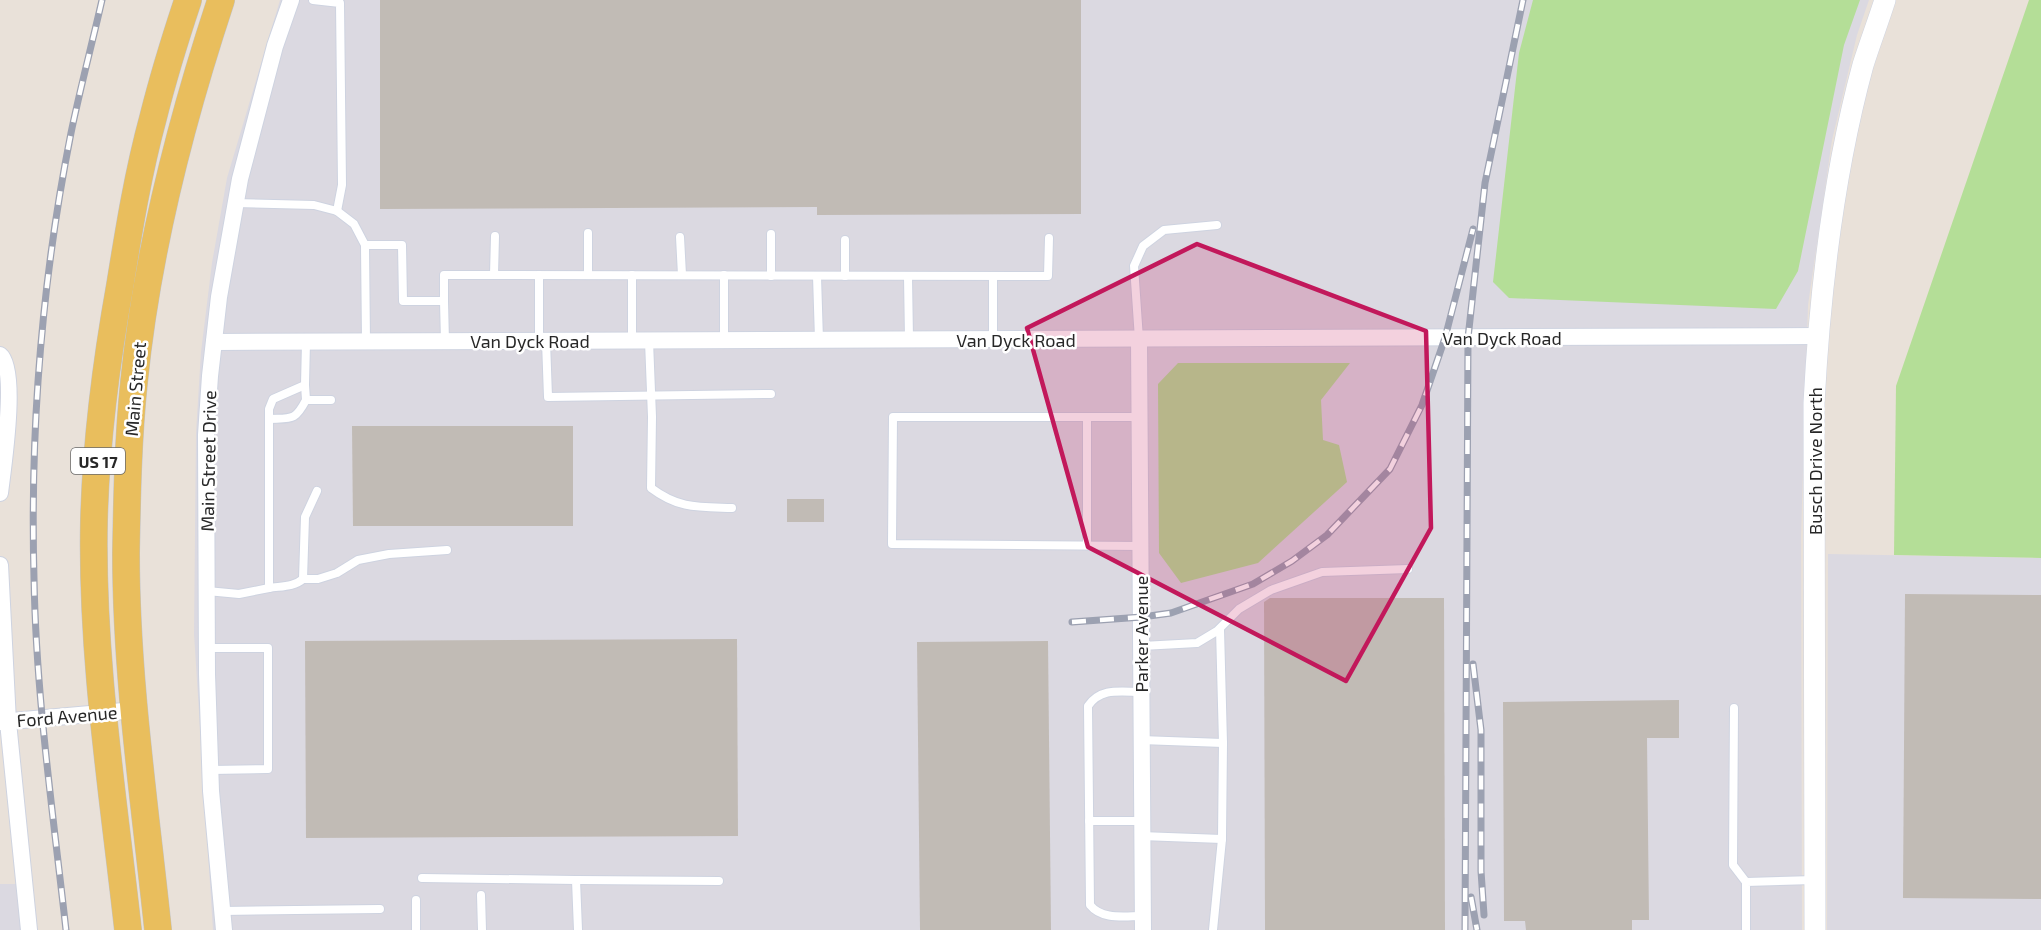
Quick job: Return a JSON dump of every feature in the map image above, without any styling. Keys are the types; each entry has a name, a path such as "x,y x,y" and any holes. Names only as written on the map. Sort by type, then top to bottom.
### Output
{"main road":[{"name":"Main Street","path":"128,930 104,713 97,627 94,521 103,390 141,171 155,108 188,0"},
{"name":"Main Street","path":"158,930 135,710 128,613 126,554 134,383 162,212 196,75 221,0"}],"street":[{"name":"Main Street Drive","path":"224,930 211,770 207,648 206,435 219,297 235,203 275,46 291,0"},
{"name":"Busch Drive North","path":"1815,930 1814,403 1818,336 1832,211 1849,123 1864,64 1885,0"},
{"name":"Van Dyck Road","path":"214,342 1818,336"},
{"name":"Parker Avenue","path":"1139,339 1143,923"},
{"path":"0,493 10,387 3,359"},
{"path":"0,565 4,722 29,930"},
{"name":"Ford Avenue","path":"4,722 135,710"}],"lane":[{"path":"313,0 340,3 342,185 338,211"},
{"path":"235,203 314,205 338,211 354,224 365,245 366,342"},
{"path":"1139,339 1134,266 1143,246 1164,230 1217,225"},
{"path":"588,233 588,275"},
{"path":"771,234 771,276"},
{"path":"494,274 495,236"},
{"path":"680,237 682,275"},
{"path":"445,342 444,274 1048,276 1049,238"},
{"path":"845,240 845,276"},
{"path":"365,245 402,245 402,301 444,301"},
{"path":"540,275 548,397 771,394"},
{"path":"632,275 632,341"},
{"path":"724,275 724,340"},
{"path":"817,276 819,340"},
{"path":"908,276 909,340"},
{"path":"993,276 993,340"},
{"path":"649,341 651,488 665,499 690,507 732,508"},
{"path":"269,419 291,418 298,415 306,400 306,342"},
{"path":"269,588 269,409 273,399 305,385"},
{"path":"306,400 331,400"},
{"path":"1140,417 892,417 892,544 1141,546"},
{"path":"1086,417 1087,545"},
{"path":"303,579 305,517 316,491"},
{"path":"207,591 239,594 290,585 303,579 318,579 337,573 358,560 389,554 447,550"},
{"path":"1142,646 1197,643 1220,628 1239,609 1271,590 1322,572 1408,569"},
{"path":"1213,930 1222,839 1224,742 1220,628"},
{"path":"207,648 268,648 268,769 211,770"},
{"path":"1142,692 1104,693 1095,697 1088,706 1090,905 1096,913 1143,923"},
{"path":"1734,708 1733,865 1746,882 1746,930"},
{"path":"1142,740 1224,742"},
{"path":"1089,821 1222,839"},
{"path":"422,878 719,881"},
{"path":"576,880 578,930"},
{"path":"1746,882 1815,880"},
{"path":"481,894 482,930"},
{"path":"416,900 416,930"},
{"path":"222,911 380,909"}],"highlighted area":[{"path":"1197,244 1426,331 1431,528 1346,681 1088,547 1027,328"}],"shaded area":[{"path":"280,0 1869,0 1857,35 1832,140 1808,305 1801,535 1802,930 213,930 194,634 196,433 201,352 212,263 227,178"},
{"path":"1828,554 2041,558 2041,930 1827,930"},
{"path":"0,884 31,884 36,930 0,930"}],"green space":[{"path":"1533,0 1860,0 1844,45 1798,271 1776,309 1509,298 1493,282 1519,53"},
{"path":"2029,0 2041,0 2041,558 1894,555 1896,386"},
{"path":"1178,363 1350,363 1321,400 1323,440 1339,445 1347,482 1258,563 1181,583 1159,553 1158,384"}],"building":[{"path":"380,0 1081,0 1081,214 817,215 817,207 380,209"},
{"path":"352,426 573,426 573,526 353,526"},
{"path":"787,499 824,499 824,522 787,522"},
{"path":"1905,594 2041,595 2041,899 1903,898"},
{"path":"1270,598 1444,598 1445,930 1265,930 1264,602"},
{"path":"737,639 738,836 306,838 305,641"},
{"path":"1048,641 1051,930 920,930 917,642"},
{"path":"1679,700 1679,738 1647,738 1649,920 1632,920 1632,930 1526,930 1525,921 1504,921 1503,702"}],"railway":[{"path":"66,930 46,754 35,622 33,522 36,411 52,243 71,133 102,0"},
{"path":"1465,930 1468,338 1485,183 1523,0"},
{"path":"1072,622 1171,613 1253,584 1292,561 1327,535 1390,469 1422,405 1445,338 1473,229"},
{"path":"1473,664 1481,730 1481,871 1484,915"},
{"path":"1471,897 1477,930"}]}
